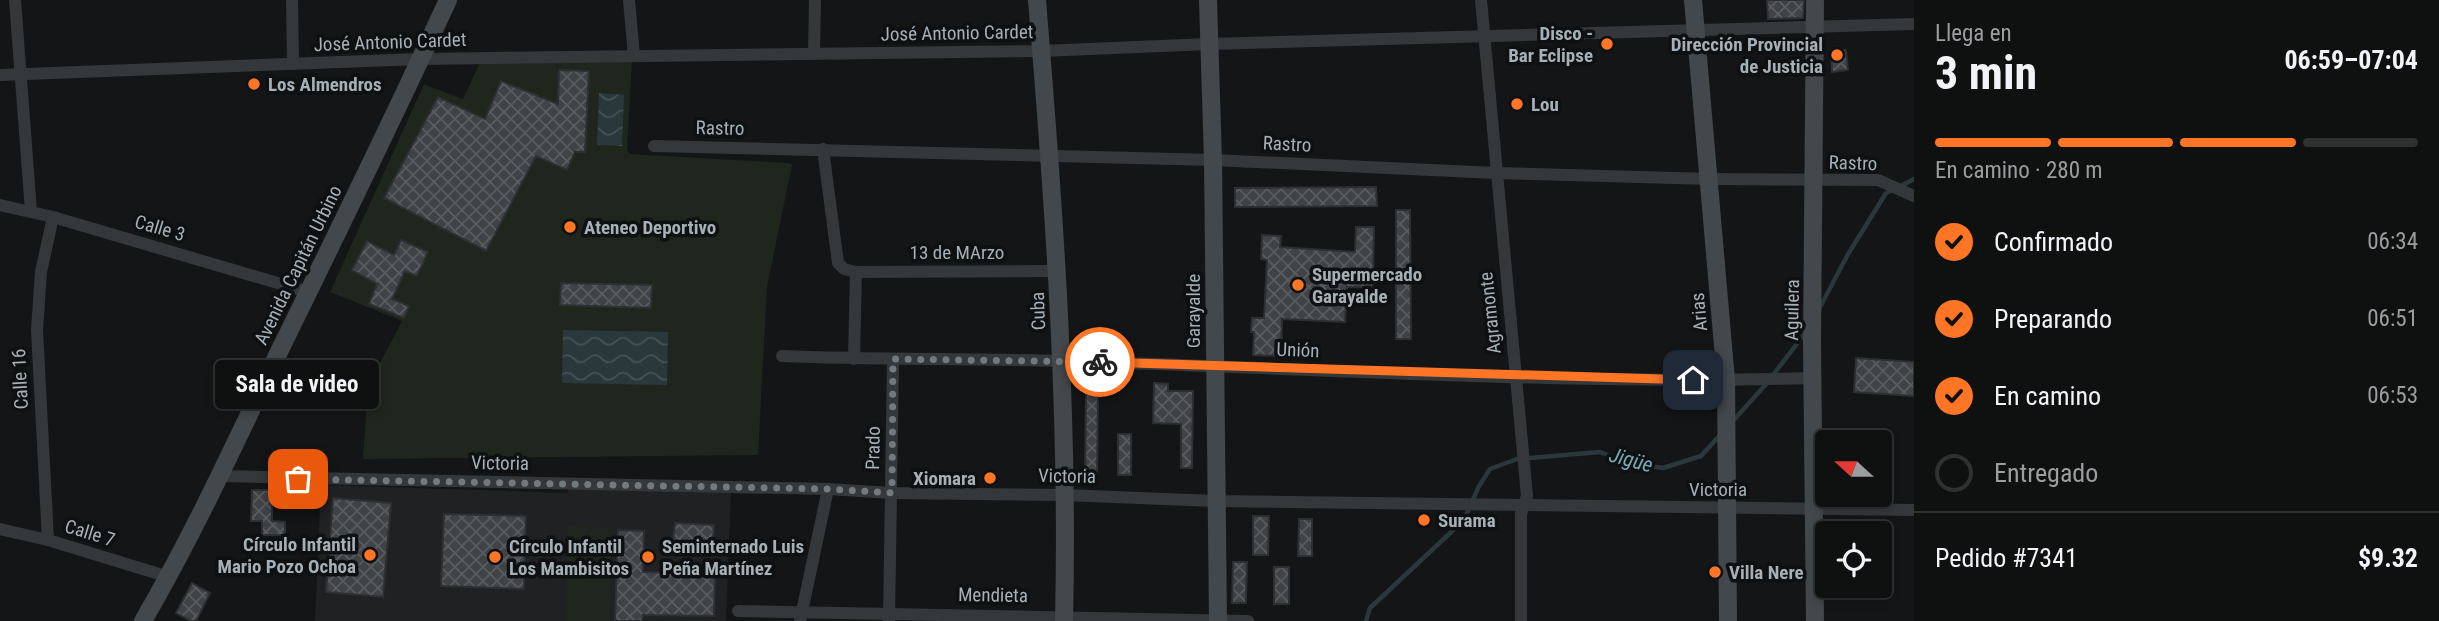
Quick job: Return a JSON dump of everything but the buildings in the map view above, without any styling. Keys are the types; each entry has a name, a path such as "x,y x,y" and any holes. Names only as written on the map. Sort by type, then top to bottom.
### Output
{"street":[{"path":"15,0 31,211"},
{"path":"292,0 293,64"},
{"name":"Avenida Capitán Urbino","path":"143,621 169,576 219,476 448,0"},
{"path":"629,0 634,56"},
{"path":"814,54 815,0"},
{"name":"Cuba","path":"1037,0 1061,360 1064,618"},
{"name":"Garayalde","path":"1208,0 1213,160 1218,621"},
{"name":"Agramonte","path":"1481,0 1527,496 1521,514 1521,621"},
{"name":"Arias","path":"1693,0 1726,380 1728,621"},
{"name":"Aguilera","path":"1815,0 1812,342 1815,621"},
{"name":"José Antonio Cardet","path":"0,75 420,59 1041,51 1914,24"},
{"name":"Rastro","path":"654,146 1213,160 1710,180 1878,180 1913,196"},
{"path":"823,149 838,263 844,270 856,272 854,359"},
{"name":"Calle 3","path":"0,205 53,217 309,292"},
{"name":"Calle 16","path":"48,540 37,330 41,272 53,217"},
{"name":"13 de MArzo","path":"856,272 1057,271"},
{"name":"Unión","path":"782,356 1061,360 1516,376 1726,380 1812,378"},
{"name":"Prado","path":"889,617 893,359"},
{"name":"Victoria","path":"219,476 1217,500 1914,510"},
{"path":"801,617 828,489"},
{"name":"Calle 7","path":"0,529 48,540 169,576"},
{"name":"Mendieta","path":"738,611 801,617 1248,621"}],"shaded area":[{"name":"Ateneo Deportivo","path":"481,60 632,61 627,150 630,154 792,165 767,287 758,455 363,459 368,386 402,321 330,292 424,84 463,99"},
{"path":"321,485 568,493 569,486 731,491 726,621 315,621"},
{"path":"568,526 612,528 610,621 565,621"}],"water":[{"path":"599,93 624,95 622,146 597,145"},
{"path":"563,330 668,332 667,385 562,383"}],"waterway":[{"name":"Jigüe","path":"1901,186 1914,179"},
{"name":"Jigüe","path":"1819,309 1847,256 1886,193 1893,190"},
{"name":"Jigüe","path":"1773,375 1806,332"},
{"name":"Jigüe","path":"1732,422 1768,382"},
{"name":"Jigüe","path":"1366,621 1370,608 1464,520 1490,469 1517,459 1600,452 1626,462 1663,468 1701,456 1721,434"}],"way so far":[{"path":"298,479 828,489 892,493 893,359 1100,362"}],"place":[{"name":"Disco - Bar Eclipse","path":"1607,44"},
{"name":"Dirección Provincial de Justicia","path":"1837,55"},
{"name":"Los Almendros","path":"254,84"},
{"name":"Lou","path":"1517,104"},
{"name":"Ateneo Deportivo","path":"570,227"},
{"name":"Supermercado Garayalde","path":"1298,285"},
{"name":"Xiomara","path":"990,478"},
{"name":"Sala de video","path":"298,479"},
{"name":"Surama","path":"1424,520"},
{"name":"Círculo Infantil Mario Pozo Ochoa","path":"370,555"},
{"name":"Círculo Infantil Los Mambisitos","path":"495,557"},
{"name":"Seminternado Luis Peña Martínez","path":"648,557"},
{"name":"Villa Nere","path":"1715,572"}],"route":[{"path":"1100,362 1693,380"}]}
